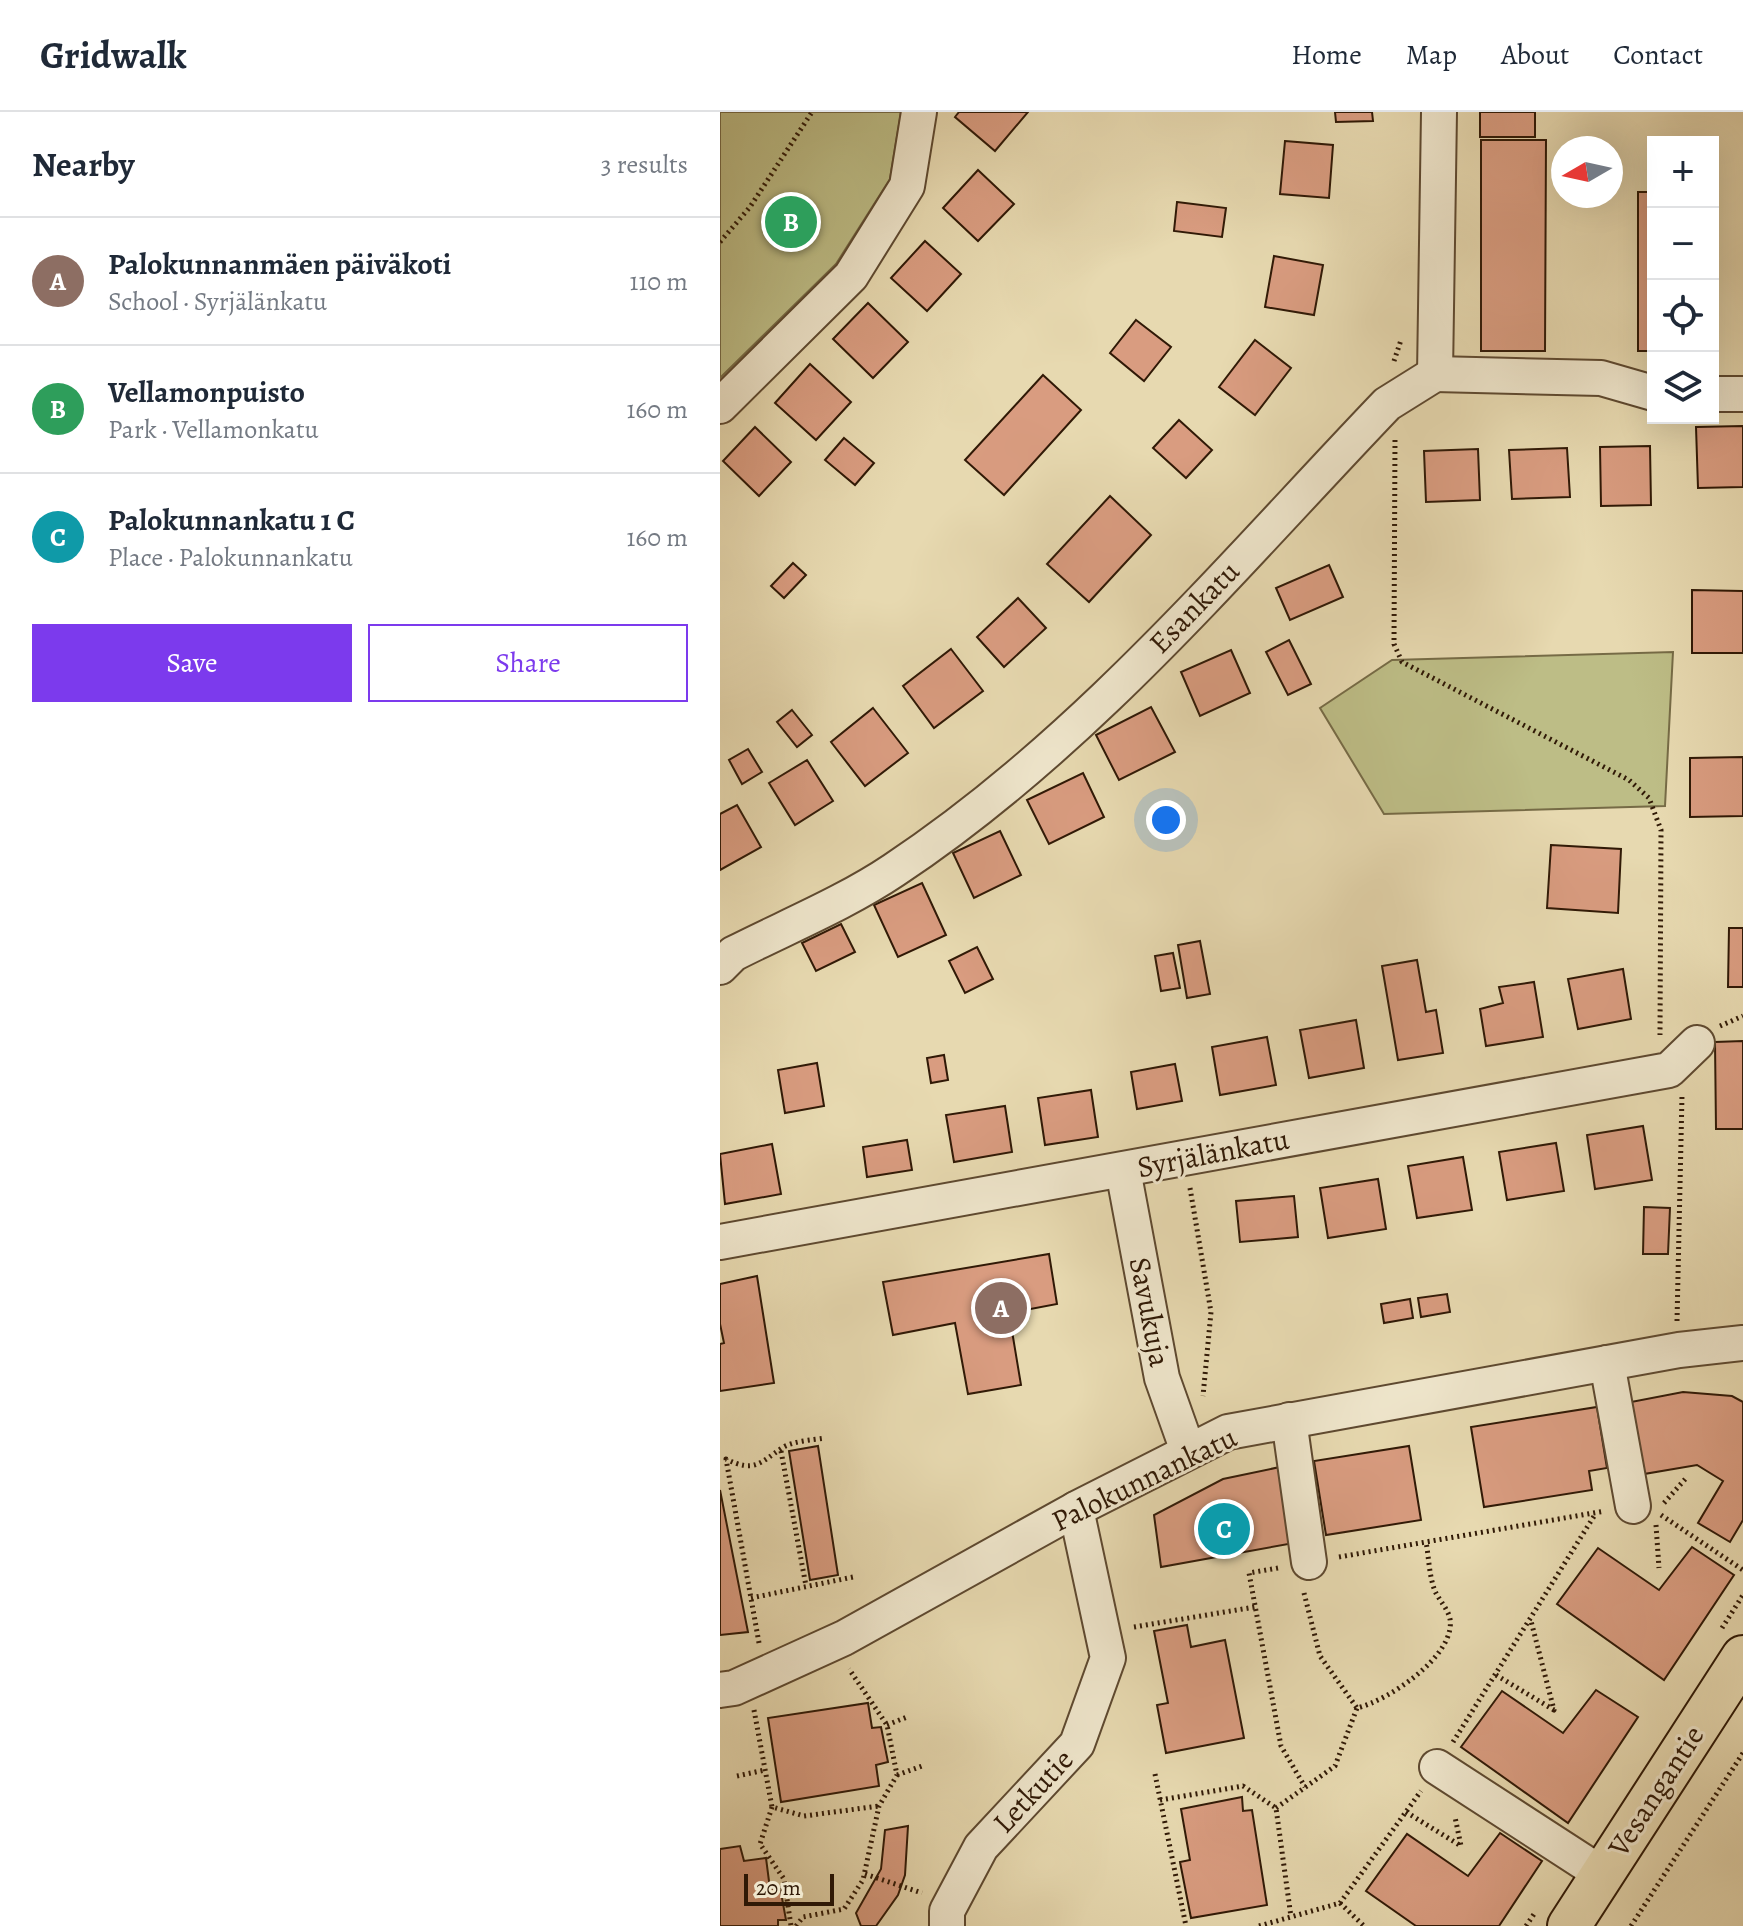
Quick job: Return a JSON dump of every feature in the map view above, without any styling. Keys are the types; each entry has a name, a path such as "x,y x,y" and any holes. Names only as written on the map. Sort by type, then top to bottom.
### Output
{"main road":[{"name":"Vesangantie","path":"1569,1926 1743,1657"}],"street":[{"path":"720,406 851,276 907,186 919,112"},
{"path":"1439,112 1435,374 1601,378 1647,391"},
{"name":"Esankatu","path":"724,952 893,871 1013,782 1098,708 1387,404 1435,374"},
{"path":"1719,394 1743,394"},
{"path":"1669,1070 1697,1043"},
{"name":"Syrjälänkatu","path":"720,1242 1669,1070"},
{"name":"Savukuja","path":"1123,1170 1162,1378 1188,1451"},
{"name":"Palokunnankatu","path":"736,1694 734,1688 844,1638 1076,1509 1228,1432 1607,1363 1743,1343"},
{"path":"1607,1363 1644,1509"},
{"path":"1289,1420 1304,1563"},
{"name":"Letkutie","path":"947,1926 947,1911 981,1847 1077,1744 1108,1658 1076,1509"},
{"path":"1437,1767 1602,1874"}],"path":[{"path":"720,242 750,207 812,112"},
{"path":"1387,404 1395,423 1394,644 1402,662 1629,780 1649,798 1661,830 1660,1057 1682,1093 1677,1328"},
{"path":"1185,1158 1211,1312 1202,1409"},
{"path":"759,1645 726,1459 751,1466 763,1463 780,1450 825,1438"},
{"path":"780,1450 806,1586"},
{"path":"1305,1787 1281,1746 1249,1573 1644,1509 1687,1477"},
{"path":"1644,1509 1659,1568"},
{"path":"1644,1509 1743,1570"},
{"path":"1357,1708 1371,1705 1418,1674 1446,1644 1450,1619 1434,1590 1426,1542"},
{"path":"1304,1563 1320,1656 1357,1708"},
{"path":"751,1598 853,1577"},
{"path":"1121,1629 1255,1607"},
{"path":"1496,1675 1554,1710 1531,1620"},
{"path":"842,1658 887,1725 897,1775"},
{"path":"736,1694 765,1770 772,1807 760,1844 784,1879 794,1926"},
{"path":"1276,1808 1335,1766 1357,1708"},
{"path":"887,1725 907,1717"},
{"path":"1631,1926 1743,1753"},
{"path":"794,1926 803,1917 844,1909 865,1874 879,1806 897,1775 925,1765"},
{"path":"1406,1812 1461,1846 1449,1791 1437,1767"},
{"path":"737,1776 765,1770"},
{"path":"1155,1774 1186,1926"},
{"path":"1160,1800 1243,1786 1276,1808 1291,1917"},
{"path":"772,1807 804,1816 879,1806"},
{"path":"865,1874 931,1896"},
{"path":"1340,1903 1364,1926"}],"green space":[{"path":"720,112 901,112 890,179 836,264 720,378"},
{"path":"1673,652 1665,806 1384,814 1320,708 1392,660"}],"building":[{"path":"959,112 1028,112 995,151 955,117"},
{"path":"1335,112 1372,112 1373,121 1336,122"},
{"path":"1480,112 1535,112 1535,137 1480,137"},
{"path":"1481,140 1546,140 1545,351 1481,351"},
{"path":"1285,141 1333,145 1329,198 1280,194"},
{"path":"978,170 1014,204 978,241 943,208"},
{"path":"1638,192 1647,192 1647,351 1638,351"},
{"path":"1177,202 1226,208 1222,237 1174,231"},
{"path":"925,241 961,274 927,311 891,278"},
{"path":"1274,256 1323,265 1314,315 1265,307"},
{"path":"868,303 908,342 873,378 833,339"},
{"path":"1136,320 1171,347 1144,381 1110,353"},
{"path":"1255,340 1291,368 1255,415 1219,387"},
{"path":"810,364 851,402 816,440 775,403"},
{"path":"1043,375 1081,410 1004,495 965,460"},
{"path":"1179,420 1212,450 1186,478 1153,448"},
{"path":"1743,426 1743,487 1698,488 1696,427"},
{"path":"755,427 791,462 759,496 723,461"},
{"path":"844,438 874,463 855,485 825,460"},
{"path":"1650,446 1651,505 1601,506 1600,447"},
{"path":"1567,448 1570,497 1512,499 1509,450"},
{"path":"1478,449 1480,500 1426,502 1424,451"},
{"path":"1110,496 1151,535 1089,602 1047,564"},
{"path":"793,563 806,575 784,598 771,586"},
{"path":"1329,565 1343,597 1290,620 1276,588"},
{"path":"1692,590 1743,591 1743,653 1692,653"},
{"path":"1018,598 1046,628 1004,667 977,637"},
{"path":"1289,640 1311,684 1288,695 1266,652"},
{"path":"951,649 983,691 934,728 903,686"},
{"path":"1231,650 1250,693 1200,716 1181,672"},
{"path":"1151,707 1175,752 1119,780 1096,735"},
{"path":"873,708 908,753 865,786 831,742"},
{"path":"792,710 812,735 797,747 777,722"},
{"path":"748,749 762,772 742,784 729,760"},
{"path":"1743,757 1743,816 1690,817 1690,758"},
{"path":"807,760 833,801 795,825 769,783"},
{"path":"1083,773 1104,817 1049,844 1027,800"},
{"path":"737,805 761,847 720,870 720,814"},
{"path":"1000,831 1021,875 974,898 953,853"},
{"path":"1551,845 1621,849 1618,913 1547,908"},
{"path":"922,883 946,935 898,957 874,905"},
{"path":"841,924 855,952 816,971 802,943"},
{"path":"1729,928 1743,928 1743,987 1728,987"},
{"path":"1200,941 1210,994 1187,998 1178,945"},
{"path":"977,947 993,979 965,993 949,961"},
{"path":"1173,953 1180,988 1161,991 1155,956"},
{"path":"1417,960 1426,1012 1436,1010 1443,1053 1398,1060 1382,966"},
{"path":"1623,969 1631,1019 1578,1029 1568,979"},
{"path":"1534,982 1543,1037 1486,1046 1480,1009 1503,1003 1499,987"},
{"path":"1356,1020 1364,1068 1309,1078 1300,1030"},
{"path":"1267,1037 1276,1085 1220,1095 1212,1047"},
{"path":"1743,1041 1743,1129 1716,1129 1715,1042"},
{"path":"944,1055 948,1080 931,1083 927,1058"},
{"path":"817,1063 824,1106 785,1113 778,1070"},
{"path":"1175,1064 1182,1101 1137,1109 1131,1072"},
{"path":"1091,1090 1098,1137 1045,1145 1038,1098"},
{"path":"1005,1106 1012,1152 954,1162 946,1115"},
{"path":"1643,1126 1652,1180 1595,1189 1587,1135"},
{"path":"907,1140 912,1170 867,1177 863,1147"},
{"path":"1556,1143 1564,1191 1507,1200 1499,1152"},
{"path":"772,1144 781,1194 725,1204 720,1154"},
{"path":"1463,1157 1472,1210 1417,1218 1408,1166"},
{"path":"1378,1179 1386,1229 1328,1238 1320,1188"},
{"path":"1294,1196 1298,1237 1240,1242 1236,1201"},
{"path":"1644,1207 1670,1208 1668,1254 1643,1254"},
{"path":"1049,1254 1057,1304 1009,1313 1021,1385 968,1394 955,1323 893,1335 883,1282"},
{"path":"757,1276 774,1383 720,1391 720,1344 724,1343 720,1324 720,1284"},
{"path":"1447,1294 1450,1312 1421,1317 1418,1298"},
{"path":"1410,1299 1413,1318 1384,1323 1381,1304"},
{"path":"1683,1392 1732,1396 1743,1402 1743,1520 1730,1542 1698,1523 1723,1481 1697,1465 1644,1474 1631,1402"},
{"path":"1597,1407 1607,1468 1589,1471 1592,1490 1484,1507 1471,1427"},
{"path":"818,1446 838,1575 810,1580 789,1451"},
{"path":"1409,1446 1421,1520 1326,1535 1314,1461"},
{"path":"1280,1467 1294,1543 1161,1567 1154,1515 1223,1479"},
{"path":"720,1490 748,1632 720,1635"},
{"path":"1692,1547 1734,1575 1664,1680 1557,1604 1598,1548 1659,1590"},
{"path":"1187,1625 1191,1647 1225,1640 1244,1738 1166,1753 1157,1705 1168,1703 1154,1631"},
{"path":"1596,1690 1638,1717 1568,1823 1461,1747 1502,1691 1563,1733"},
{"path":"868,1703 872,1728 881,1727 888,1762 876,1765 879,1786 781,1802 768,1718"},
{"path":"1242,1797 1243,1811 1252,1810 1267,1905 1191,1918 1180,1862 1190,1860 1181,1809"},
{"path":"908,1826 905,1875 898,1895 876,1926 861,1926 856,1913 881,1869 885,1830"},
{"path":"1500,1833 1542,1861 1499,1926 1416,1926 1366,1891 1407,1834 1468,1876"},
{"path":"740,1846 744,1861 766,1858 770,1889 780,1887 786,1920 778,1920 778,1926 720,1926 720,1849"}],"place":[{"name":"Vellamonpuisto","path":"791,222"},
{"name":"Palokunnanmäen päiväkoti","path":"1001,1308"},
{"name":"Palokunnankatu 1 C","path":"1224,1529"}]}
